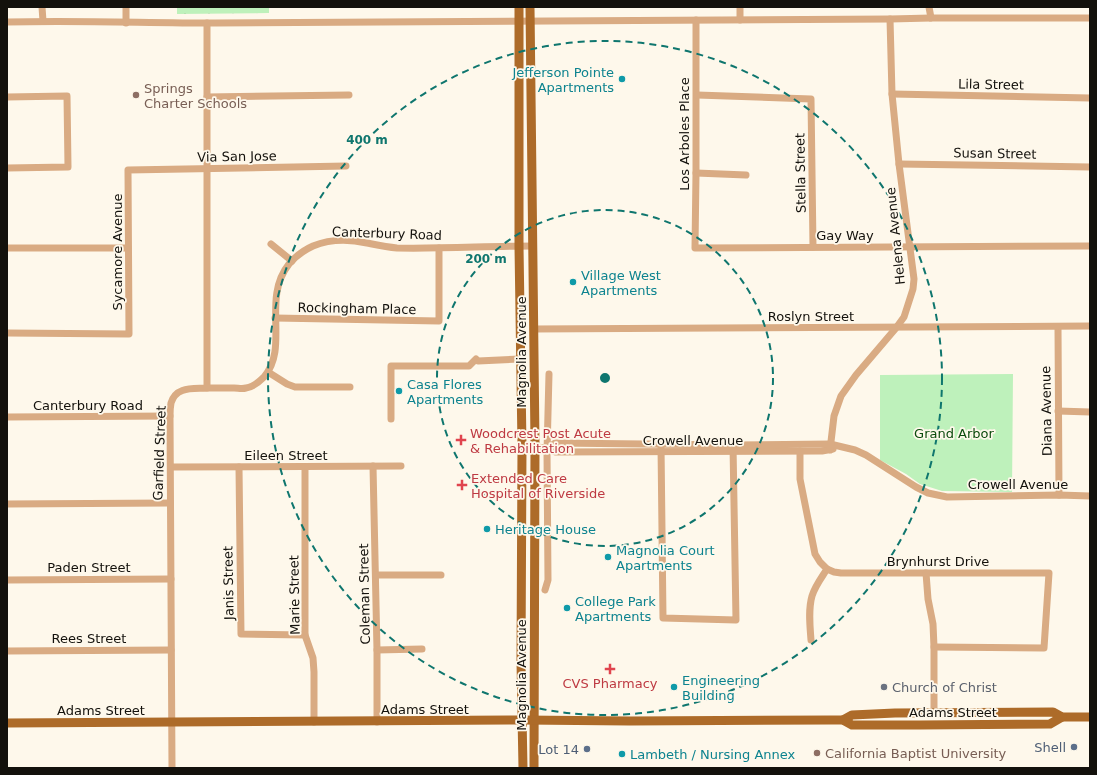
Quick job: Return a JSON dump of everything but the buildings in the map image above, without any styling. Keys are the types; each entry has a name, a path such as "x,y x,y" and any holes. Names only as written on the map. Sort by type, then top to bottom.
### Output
{"main road":[{"name":"Magnolia Avenue","path":"519,7 519,246 522,446 521,662 523,768"},
{"name":"Magnolia Avenue","path":"530,7 535,447 534,768"},
{"name":"Adams Street","path":"842,720 852,715 934,712 1053,712 1062,717 1090,717"},
{"path":"868,725 869,721 876,714"},
{"name":"Adams Street","path":"7,723 842,720 852,724 868,725 1050,724 1062,717"}],"street":[{"path":"42,7 43,21"},
{"path":"126,7 126,23"},
{"path":"740,7 740,20"},
{"path":"929,7 931,18"},
{"path":"7,22 530,22 1090,18"},
{"name":"Helena Avenue","path":"830,447 834,416 841,396 904,317 913,289 914,280 899,164 892,94 890,19"},
{"name":"Los Arboles Place","path":"695,248 697,95 696,20"},
{"path":"207,23 207,388"},
{"name":"Lila Street","path":"892,94 1090,98"},
{"name":"Stella Street","path":"697,95 811,99 813,247"},
{"path":"7,97 67,96 68,167 7,168"},
{"path":"207,97 349,96"},
{"name":"Susan Street","path":"899,164 1090,167"},
{"name":"Via San Jose","path":"128,170 346,166"},
{"name":"Sycamore Avenue","path":"7,333 129,334 128,170"},
{"path":"696,173 746,175"},
{"name":"Canterbury Road","path":"207,388 246,388 256,384 268,372 273,362 275,350 276,292 287,268 292,261 313,246 332,241 355,241 385,247 439,248 533,246"},
{"path":"271,244 292,261"},
{"name":"Gay Way","path":"695,248 1090,246"},
{"path":"7,248 128,248"},
{"name":"Rockingham Place","path":"275,318 439,321 439,248"},
{"name":"Roslyn Street","path":"533,329 1090,326"},
{"name":"Diana Avenue","path":"1058,327 1059,495"},
{"path":"391,419 391,366 469,366 476,360 520,359"},
{"path":"268,372 287,384 295,387 350,387"},
{"path":"545,590 548,580 548,374"},
{"name":"Garfield Street","path":"172,768 170,416 172,402 178,392 186,389 207,388"},
{"path":"1058,411 1090,412"},
{"name":"Canterbury Road","path":"7,417 170,416"},
{"name":"Crowell Avenue","path":"522,446 548,448 555,444 661,448 830,447"},
{"name":"Crowell Avenue","path":"733,448 800,451 839,446 855,450 866,455 928,493 947,497 1059,495 1090,496"},
{"path":"661,448 663,618 736,620 733,448"},
{"path":"800,451 800,479 815,554 827,569 812,596 810,606 810,640"},
{"name":"Marie Street","path":"305,466 305,635 313,658 314,722"},
{"name":"Coleman Street","path":"373,466 376,575 377,722"},
{"name":"Eileen Street","path":"171,467 401,466"},
{"name":"Janis Street","path":"238,467 241,634 305,635"},
{"path":"7,504 170,503"},
{"name":"Brynhurst Drive","path":"827,569 841,573 1049,573 1044,648 934,648"},
{"path":"926,573 928,599 933,624 934,712"},
{"path":"376,575 441,575"},
{"name":"Paden Street","path":"7,580 171,579"},
{"path":"377,650 422,649"},
{"name":"Rees Street","path":"7,651 171,650"}],"green space":[{"path":"177,7 269,7 269,13 177,14"},
{"name":"Grand Arbor","path":"1013,374 1012,492 942,491 920,484 906,474 880,460 880,375"}],"place":[{"name":"Jefferson Pointe Apartments","path":"622,79"},
{"name":"Springs Charter Schools","path":"136,95"},
{"name":"Village West Apartments","path":"573,282"},
{"name":"Casa Flores Apartments","path":"399,391"},
{"name":"Woodcrest Post Acute & Rehabilitation","path":"461,440"},
{"name":"Extended Care Hospital of Riverside","path":"462,485"},
{"name":"Heritage House","path":"487,529"},
{"name":"Magnolia Court Apartments","path":"608,557"},
{"name":"College Park Apartments","path":"567,608"},
{"name":"CVS Pharmacy","path":"610,669"},
{"name":"Engineering Building","path":"674,687"},
{"name":"Church of Christ","path":"884,687"},
{"name":"Shell","path":"1074,747"},
{"name":"Lot 14","path":"587,749"},
{"name":"California Baptist University","path":"817,753"},
{"name":"Lambeth / Nursing Annex","path":"622,754"}]}
